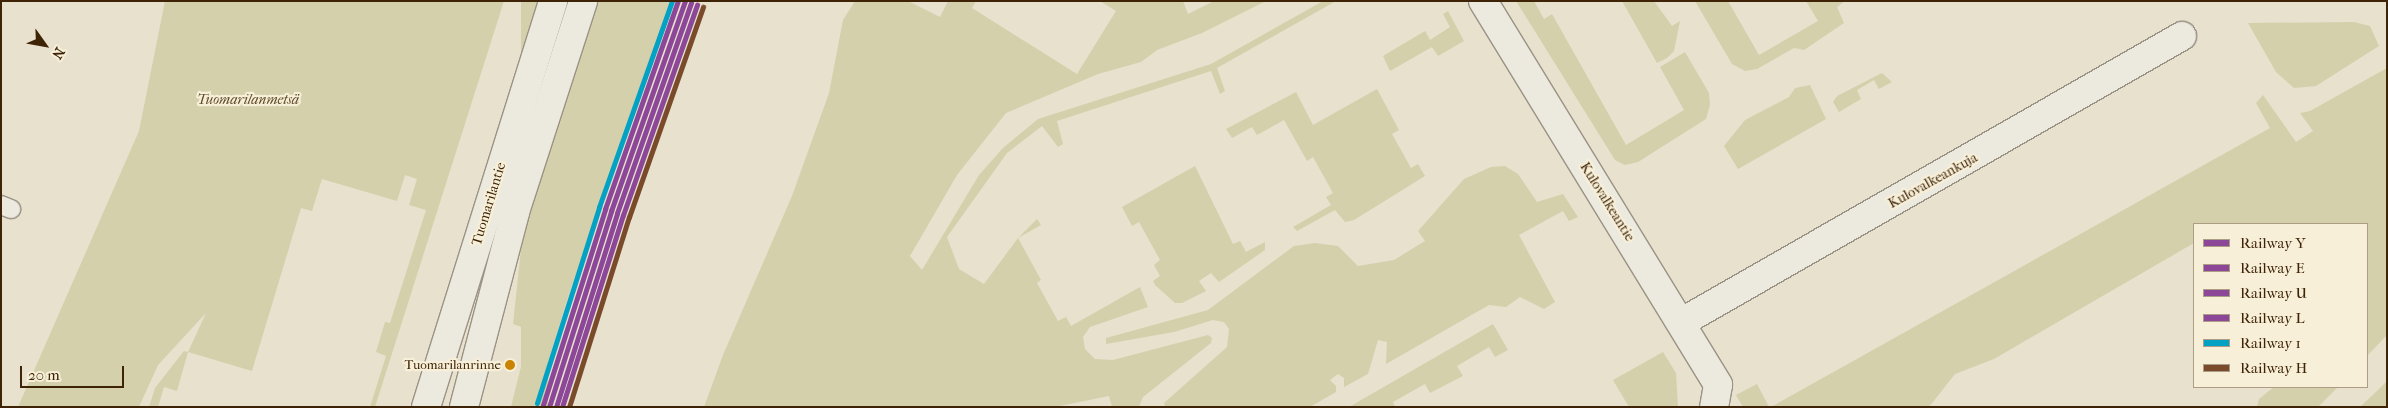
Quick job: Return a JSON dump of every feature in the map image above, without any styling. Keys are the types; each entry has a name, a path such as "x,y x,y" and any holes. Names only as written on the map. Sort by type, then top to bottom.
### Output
{"street":[{"name":"Tuomarilantie","path":"426,407 554,1"},
{"name":"Tuomarilantie","path":"464,407 514,212 583,1"},
{"name":"Kulovalkeantie","path":"1483,1 1682,322 1718,384 1714,407"},
{"name":"Kulovalkeankuja","path":"1682,322 2182,36"}],"green space":[{"name":"Tuomarilanmetsä","path":"165,1 504,1 375,407 370,407 386,356 376,352 385,322 390,323 426,210 409,205 417,179 405,175 397,201 322,179 312,211 301,208 252,371 188,352 206,313 158,365 139,407 18,407 139,131"},
{"path":"521,1 548,1 548,407 521,407"},
{"path":"596,1 675,1 571,288 534,407 511,407 530,330 513,324 522,240 560,106"},
{"path":"855,1 908,1 940,17 948,1 976,1 972,8 1077,74 1116,11 1100,1 1183,1 1188,14 1214,1 1266,1 1202,33 1157,50 1141,62 1098,74 1006,113 957,175 910,256 922,270 979,175 1003,148 1038,119 1211,64 1323,1 1336,1 1217,68 1225,91 1220,94 1211,71 1057,121 1063,144 1058,147 1042,126 1007,153 947,237 959,269 984,284 1018,238 1041,280 1037,283 1058,321 1066,317 1071,326 1140,287 1148,307 1090,327 1083,337 1085,349 1095,359 1113,360 1208,335 1212,338 1211,343 1143,397 1139,407 1112,407 1109,396 1055,407 704,407 723,355 792,196 829,93 843,20"},
{"path":"1516,1 1534,1 1544,19 1552,14 1626,145 1684,110 1660,67 1685,52 1709,93 1710,105 1706,119 1638,162 1625,165 1615,160"},
{"path":"1622,1 1654,1 1672,26 1680,21 1674,51 1667,58 1657,63"},
{"path":"1695,1 1728,1 1759,55 1818,21 1806,1 1845,1 1837,7 1844,23 1804,50 1794,48 1757,69 1745,71 1732,64"},
{"path":"1448,11 1464,41 1438,56 1432,47 1390,71 1383,56 1425,31 1430,40 1450,27 1443,14"},
{"path":"2354,22 2370,26 2379,46 2316,86 2294,88 2276,72 2248,23"},
{"path":"2387,68 2387,335 2368,355 2368,223 2193,223 2193,244 1994,359 1955,374 1929,407 1771,407 2270,128 2256,103 2263,95 2296,142 2313,131 2300,113 2310,111"},
{"path":"1882,73 1892,82 1879,89 1874,80 1857,90 1861,99 1839,112 1833,102 1837,96"},
{"path":"1810,85 1826,119 1738,169 1724,146 1745,120 1789,97 1795,88"},
{"path":"1377,89 1399,130 1392,134 1411,168 1418,164 1425,176 1354,220 1345,222 1335,210 1297,231 1293,227 1331,205 1326,197 1333,193 1313,157 1307,161 1284,120 1257,135 1252,127 1232,138 1226,129 1296,92 1313,125"},
{"path":"1195,166 1233,244 1240,241 1246,252 1265,242 1265,250 1219,282 1211,273 1199,281 1206,291 1182,303 1175,303 1155,285 1153,281 1160,276 1154,265 1160,260 1139,222 1132,226 1122,207"},
{"path":"1505,166 1518,174 1537,202 1563,194 1578,217 1569,221 1563,211 1519,235 1555,302 1544,309 1520,297 1506,307 1489,305 1386,364 1387,342 1378,340 1368,374 1344,387 1344,378 1338,374 1330,380 1336,386 1336,392 1310,407 1165,407 1164,403 1227,347 1229,329 1224,322 1213,320 1174,332 1106,344 1106,338 1208,310 1294,246 1315,243 1338,246 1358,266 1394,260 1425,241 1418,231 1464,179 1491,167"},
{"path":"1037,219 1041,225 1018,238"},
{"path":"1493,324 1508,350 1495,357 1489,347 1457,366 1463,376 1430,393 1425,384 1393,402 1395,407 1349,407"},
{"path":"184,351 188,352 177,391 164,387 158,407 149,407 155,388"},
{"path":"1663,352 1676,373 1678,407 1629,407 1613,380"},
{"path":"2387,381 2387,407 2360,407 2379,389"},
{"path":"1757,384 1769,407 1743,407 1736,395"},
{"path":"2273,388 2337,388 2318,407 2257,407 2259,399"}],"rail line":[{"name":"1","path":"537,403 599,207 672,1"},
{"name":"U","path":"543,405 605,209 678,1"},
{"name":"Y","path":"549,407 611,211 685,1"},
{"name":"E","path":"556,407 617,213 691,3"},
{"name":"L","path":"562,407 623,215 697,5"},
{"name":"H","path":"569,407 629,217 703,7"}],"place":[{"name":"Tuomarilanrinne","path":"510,365"}]}
